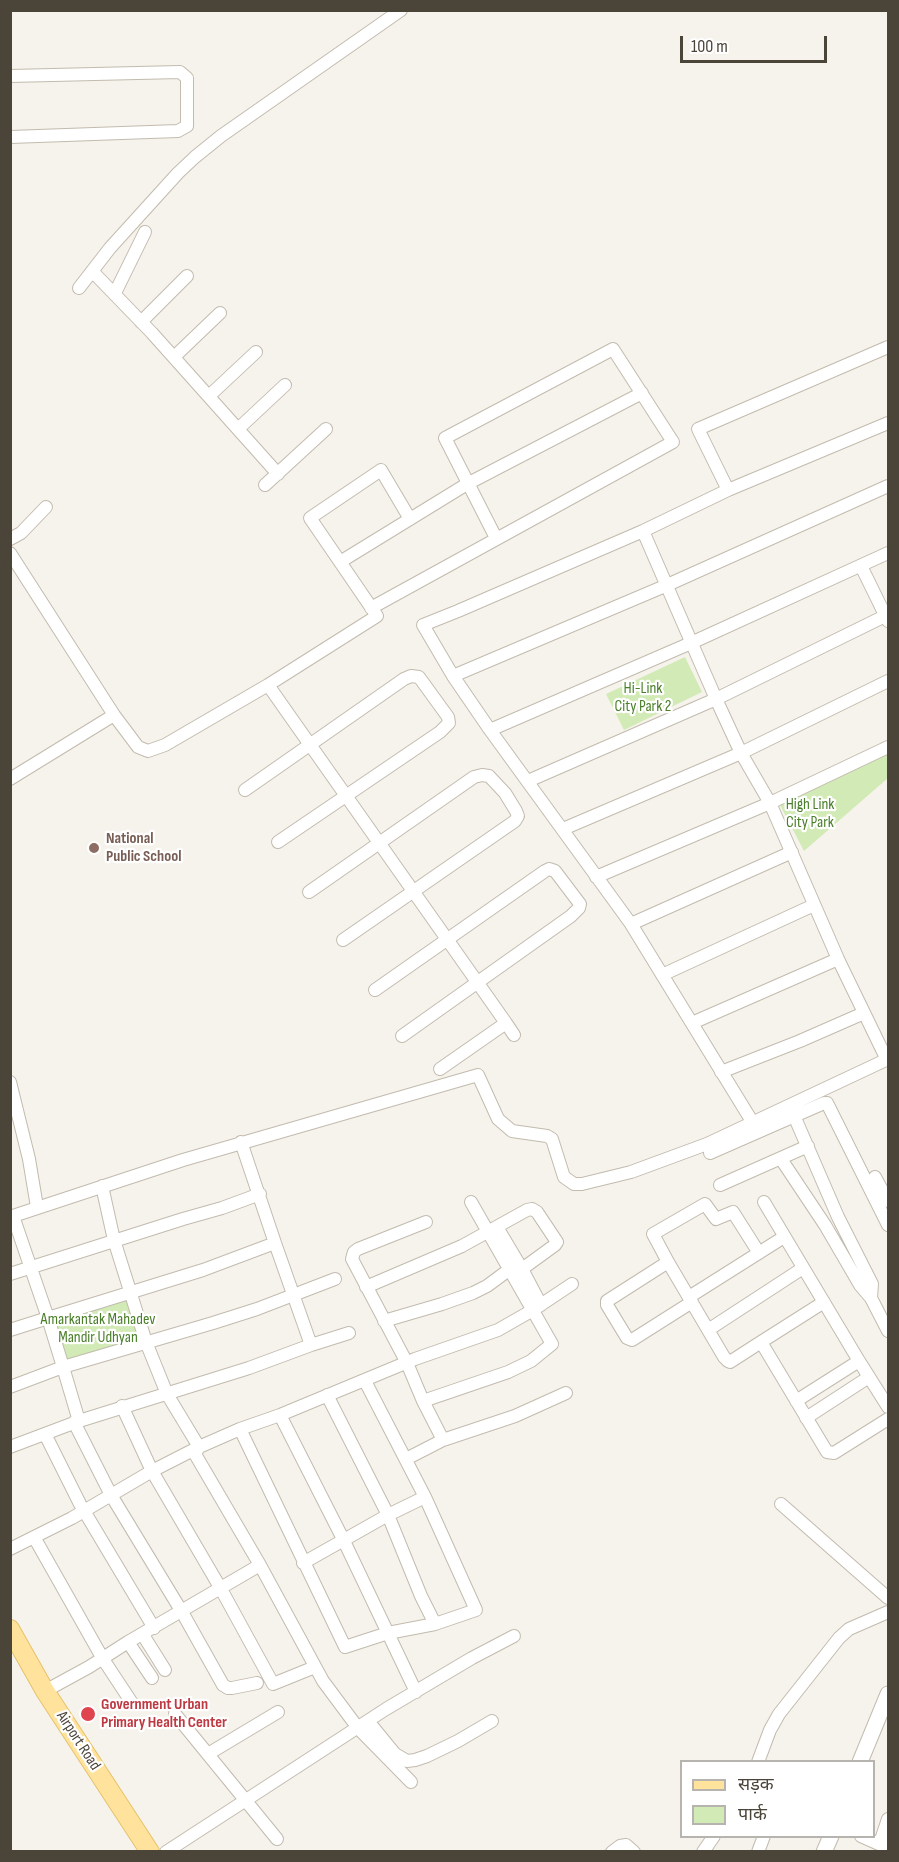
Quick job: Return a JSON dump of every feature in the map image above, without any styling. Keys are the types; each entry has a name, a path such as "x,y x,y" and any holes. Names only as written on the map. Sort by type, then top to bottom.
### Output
{"main road":[{"name":"Airport Road","path":"10,1629 45,1691 150,1851"},
{"name":"Airport Road","path":"10,1651 137,1851"}],"street":[{"path":"79,288 110,248 195,157 221,136 401,10"},
{"path":"10,76 180,72 186,78 187,126 178,131 10,137"},
{"path":"115,293 145,232"},
{"path":"92,271 174,357 278,474"},
{"path":"141,322 187,276"},
{"path":"174,357 220,313"},
{"path":"728,490 699,429 888,346"},
{"path":"371,608 673,442 613,349 445,438 496,538"},
{"path":"209,396 256,352"},
{"path":"238,429 285,386"},
{"path":"340,562 467,484 642,393"},
{"path":"753,1123 631,924 490,730 423,625 643,531 728,490 888,423"},
{"path":"266,485 326,429"},
{"path":"10,553 114,715 138,747 148,751 165,745 268,685 377,616 310,518 381,470 410,519"},
{"path":"453,675 665,586 888,486"},
{"path":"10,539 21,533 46,507"},
{"path":"257,1683 232,1688 223,1685 111,1495 76,1421 48,1318 12,1216 241,1142 478,1075 498,1119 512,1131 547,1136 552,1139 564,1177 574,1184 598,1181 655,1164 707,1144 888,1059 838,958 770,803 741,753 690,643 643,531"},
{"path":"490,730 888,553"},
{"path":"528,781 716,699 887,619 861,566"},
{"path":"245,790 411,676 419,677 448,717 449,723 440,732 278,842"},
{"path":"563,829 741,753 888,681"},
{"path":"268,685 514,1035"},
{"path":"10,779 114,715"},
{"path":"596,877 770,803 888,747"},
{"path":"309,892 474,777 489,776 505,794 518,816 515,821 343,940"},
{"path":"631,924 792,852"},
{"path":"375,990 549,869 555,871 580,904 576,912 402,1036"},
{"path":"662,975 814,905"},
{"path":"692,1023 838,958"},
{"path":"721,1072 864,1013"},
{"path":"440,1069 506,1023"},
{"path":"10,1082 38,1207"},
{"path":"710,1153 824,1103 828,1104 888,1225"},
{"path":"789,1105 838,1217 872,1284 871,1298"},
{"path":"241,1142 311,1344"},
{"path":"720,1185 808,1146"},
{"path":"781,1159 825,1225 860,1285 871,1298 888,1331"},
{"path":"882,1183 888,1201"},
{"path":"102,1186 114,1240 146,1342 167,1394 199,1447"},
{"path":"10,1274 260,1194"},
{"path":"423,1401 508,1372 531,1361 552,1344 537,1308 516,1269 492,1230 471,1202"},
{"path":"764,1202 888,1407"},
{"path":"759,1253 733,1212 716,1219 704,1204 653,1234 728,1361 734,1360 824,1302"},
{"path":"366,1287 447,1253 527,1210 532,1209 537,1212 554,1234 557,1242 555,1245 487,1286 442,1304 384,1322"},
{"path":"825,1225 838,1217"},
{"path":"426,1222 363,1246 354,1252 352,1259 407,1363 443,1440"},
{"path":"668,1262 607,1301 607,1305 627,1338 632,1340 784,1238"},
{"path":"10,1330 203,1270 275,1243"},
{"path":"708,1330 803,1268"},
{"path":"10,1387 63,1367 258,1309 335,1279"},
{"path":"10,1549 199,1447 416,1359 498,1330 537,1308 572,1284"},
{"path":"10,1447 76,1421 249,1368 311,1344 349,1333"},
{"path":"761,1342 825,1450 830,1454 888,1419"},
{"path":"796,1401 859,1361"},
{"path":"806,1418 869,1377"},
{"path":"240,1429 345,1647 388,1633 435,1624 476,1610 425,1497 365,1381"},
{"path":"405,1459 443,1440 515,1416 566,1393"},
{"path":"327,1395 388,1515 435,1624"},
{"path":"122,1406 152,1471 273,1684 315,1667"},
{"path":"280,1415 344,1541 416,1692"},
{"path":"45,1434 84,1511 154,1628"},
{"path":"199,1447 195,1454 260,1565 323,1681 363,1724 411,1782"},
{"path":"303,1563 425,1497"},
{"path":"781,1504 888,1598"},
{"path":"34,1537 103,1659 132,1704"},
{"path":"45,1691 260,1565"},
{"path":"758,1760 770,1730 780,1714 839,1638 849,1629 888,1612"},
{"path":"142,1635 165,1670"},
{"path":"166,1851 363,1724 463,1663 514,1636"},
{"path":"128,1642 152,1678"},
{"path":"861,1760 885,1714 888,1694"},
{"path":"208,1754 278,1712"},
{"path":"175,1714 277,1839"},
{"path":"363,1724 395,1754 407,1761 427,1756 492,1721"},
{"path":"866,1838 884,1845 888,1819"},
{"path":"703,1851 713,1838"},
{"path":"612,1851 626,1845 634,1851"}],"green space":[{"name":"Hi-Link City Park 2","path":"685,657 702,692 624,730 606,694"},
{"name":"High Link City Park","path":"888,754 888,778 804,851 779,803"},
{"name":"Amarkantak Mahadev Mandir Udhyan","path":"128,1296 142,1337 68,1363 53,1321"}],"place":[{"name":"National Public School","path":"94,848"},
{"name":"Government Urban Primary Health Center","path":"88,1714"}]}
